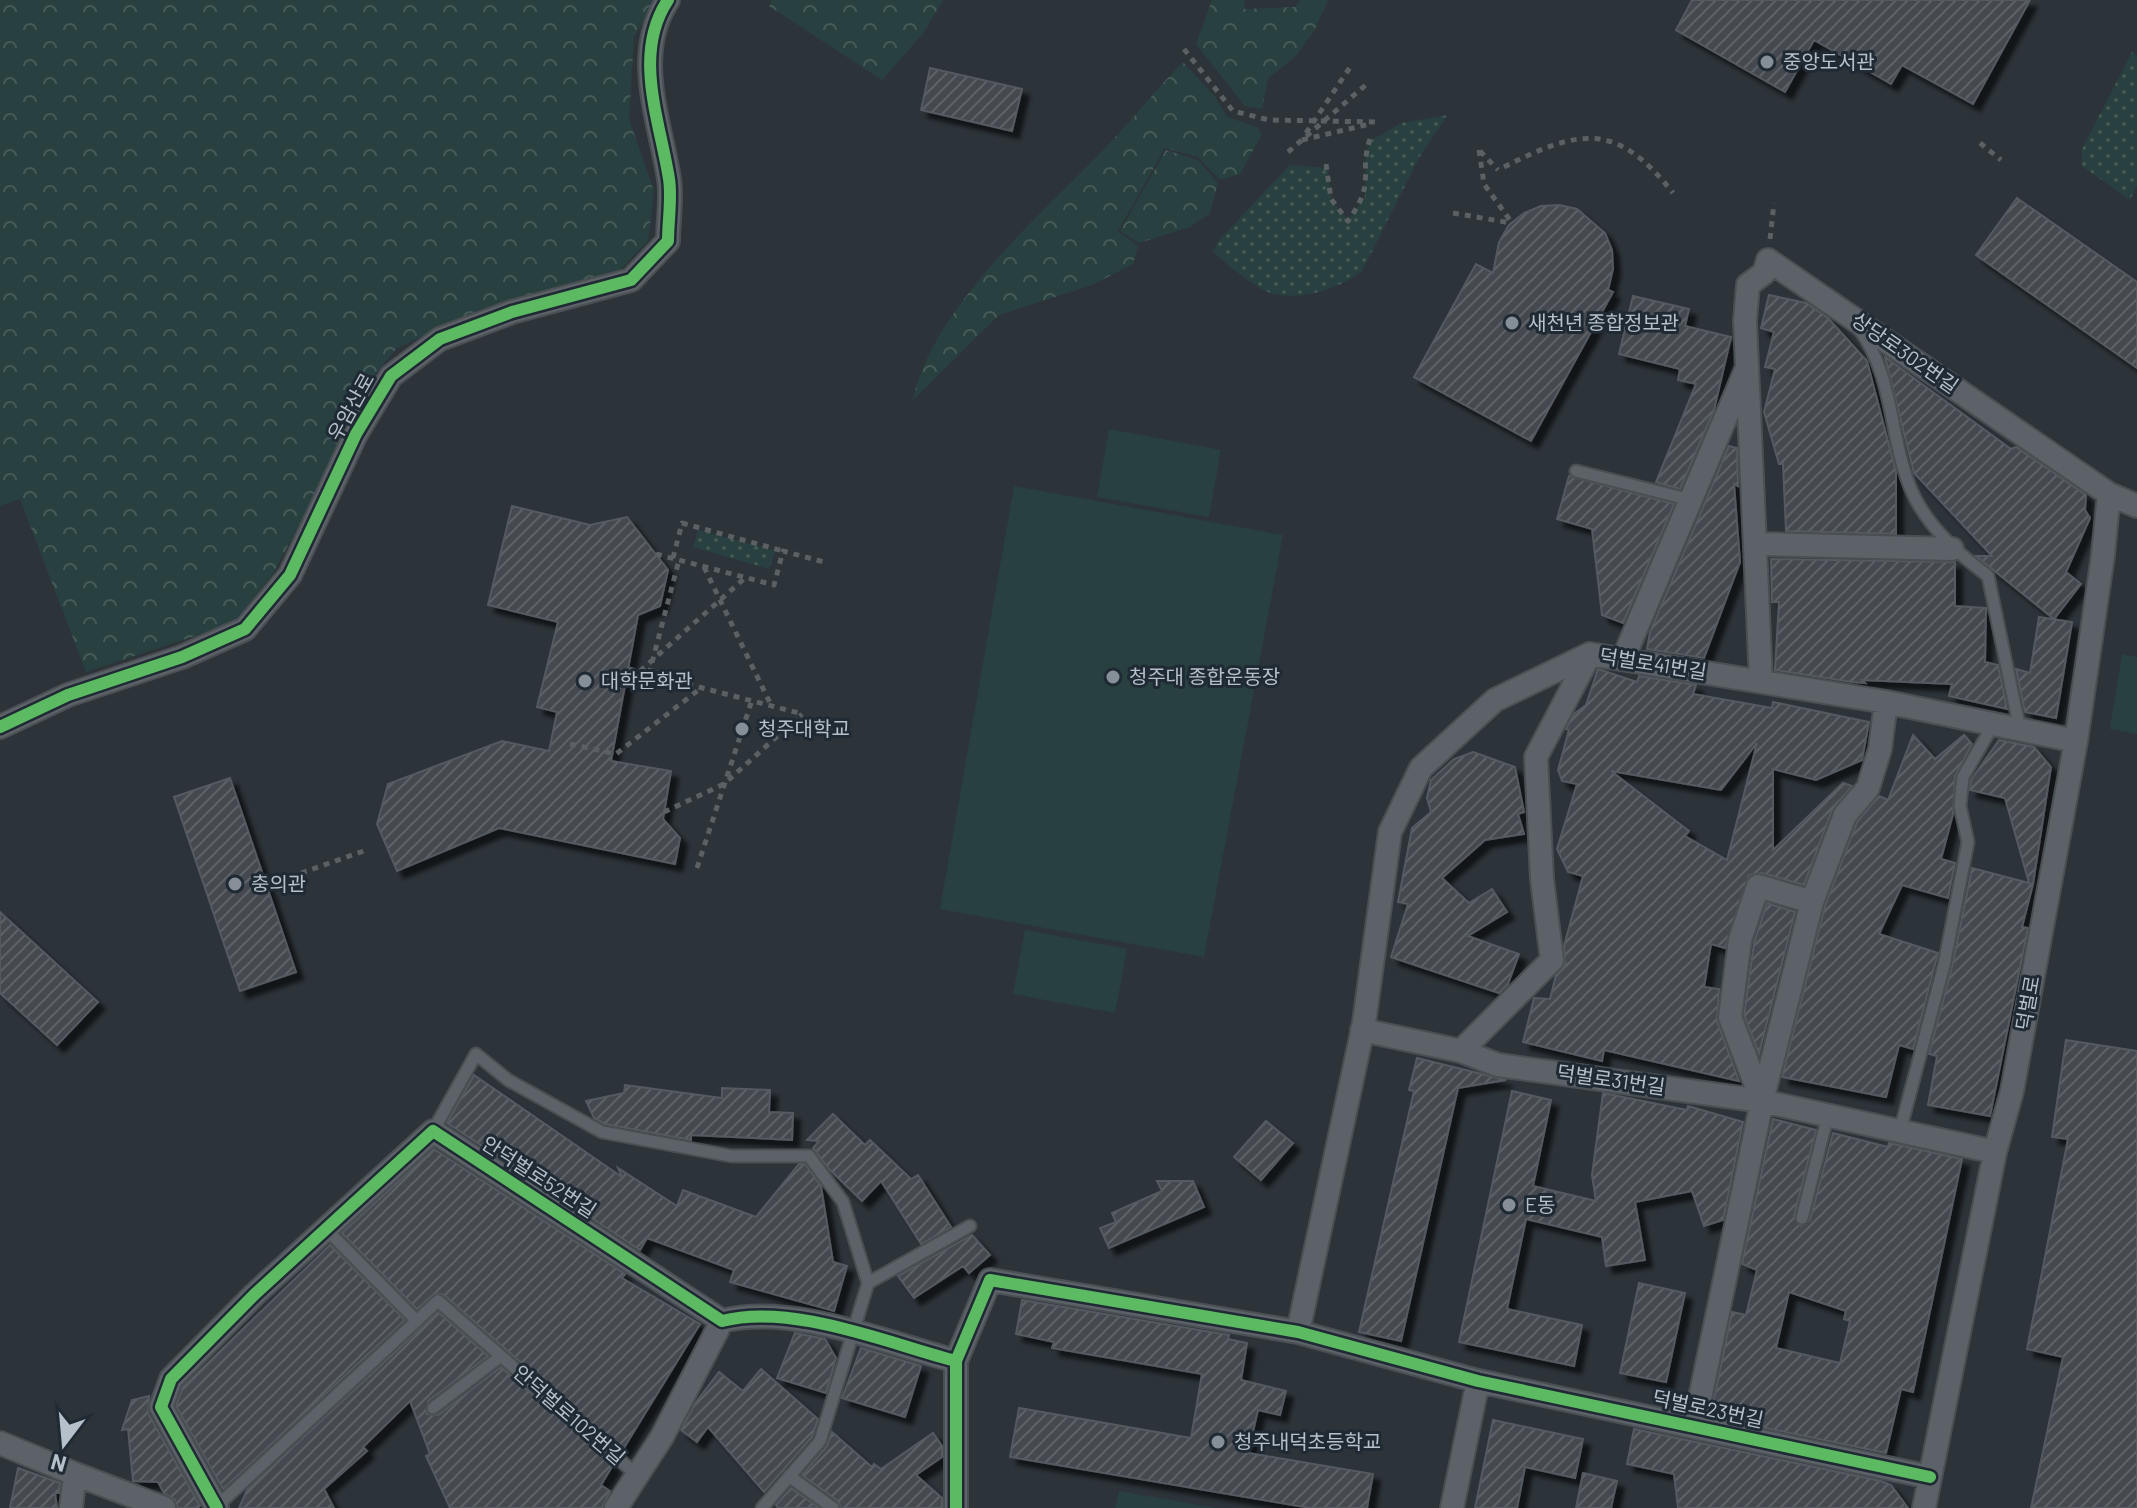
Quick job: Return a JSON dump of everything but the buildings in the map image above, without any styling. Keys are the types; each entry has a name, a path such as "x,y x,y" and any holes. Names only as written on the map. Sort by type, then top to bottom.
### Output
{"street":[{"name":"우암산로","path":"0,727 68,695 182,657 245,629 290,575 356,434 391,376 440,339 512,312 631,280 668,241 670,183 648,77 658,14 668,0"},
{"name":"상당로302번길","path":"1768,260 2109,494 2137,506"},
{"path":"1761,681 1745,321 1748,285 1764,273 1768,260"},
{"path":"1623,659 1748,365"},
{"name":"덕벌로","path":"1924,1508 1995,1152 2012,1091 2076,741 2109,494"},
{"path":"1757,544 1952,549"},
{"path":"1298,1332 1362,1030 1390,832 1421,768 1495,700 1590,654"},
{"name":"덕벌로41번길","path":"1461,1051 1552,960 1542,879 1536,757 1590,654 1886,702 2076,741"},
{"path":"1762,1101 1812,902 1845,815 1868,788 1880,749 1886,702"},
{"path":"1762,1101 1730,1017 1740,940 1758,886 1812,902"},
{"name":"덕벌로31번길","path":"1362,1030 1461,1051 1498,1065 1762,1101 1995,1152"},
{"name":"덕벌로23번길","path":"1694,1427 1762,1101"},
{"path":"216,1508 161,1407 171,1379 325,1228 433,1131"},
{"name":"안덕벌로52번길","path":"433,1131 722,1321"},
{"name":"덕벌로23번길","path":"956,1361 990,1280 1298,1332 1478,1381 1930,1477"},
{"path":"722,1321 748,1314 784,1317 956,1361 956,1508"},
{"name":"안덕벌로102번길","path":"616,1508 662,1437 722,1321"},
{"path":"1452,1508 1478,1381"},
{"path":"0,1443 164,1508"},
{"path":"71,1508 75,1474"}],"lane":[{"path":"1846,312 1863,334 1882,375 1913,494 1952,549 1988,576 2020,730"},
{"path":"1576,471 1691,500"},
{"path":"1900,1131 1944,960 1968,842 1960,806 1963,777 1993,725"},
{"path":"433,1131 476,1054 508,1080 602,1132 731,1156 809,1156 843,1202 868,1283 820,1441 762,1508"},
{"path":"1802,1218 1828,1115"},
{"path":"868,1283 970,1226"},
{"path":"216,1508 417,1321 325,1228"},
{"name":"안덕벌로102번길","path":"417,1321 438,1301 637,1475"},
{"name":"안덕벌로102번길","path":"433,1408 501,1356"},
{"path":"789,1476 833,1508"}],"path":[{"path":"1184,49 1233,111 1269,120 1379,122 1301,140"},
{"path":"1301,140 1351,66"},
{"path":"1288,152 1368,83"},
{"path":"1453,213 1512,223 1484,184 1479,150 1501,168 1587,136 1617,143 1638,153 1673,193"},
{"path":"1326,164 1331,199 1348,221 1365,197 1366,152 1370,139"},
{"path":"1980,143 2001,160"},
{"path":"1768,260 1774,203"},
{"path":"649,674 682,523 824,562"},
{"path":"656,554 774,585 783,551"},
{"path":"703,566 771,705"},
{"path":"640,671 747,577"},
{"path":"629,669 803,714 724,784 664,812"},
{"path":"570,744 616,754 702,687"},
{"path":"697,868 752,700"},
{"path":"301,873 364,851"}],"green space":[{"path":"0,0 656,0 634,37 629,119 654,191 648,241 619,271 481,309 397,348 356,397 319,489 272,575 234,623 86,672 20,499 0,506"},
{"path":"772,0 943,0 924,32 882,80 769,6"},
{"path":"1212,0 1245,0 1244,9 1295,7 1300,0 1328,0 1314,31 1296,56 1268,79 1262,109 1245,106 1196,44"},
{"path":"2132,52 2137,56 2137,186 2130,200 2082,166 2082,149"},
{"path":"1183,62 1216,98 1227,117 1257,127 1262,134 1240,174 1220,180 1198,157 1165,148 1118,231 1138,246 1133,264 1092,285 999,315 913,400 924,365 966,296 994,262 1109,144"},
{"path":"1448,115 1420,156 1362,271 1353,277 1332,288 1309,294 1274,294 1251,282 1213,251 1221,238 1290,165 1328,168 1331,199 1348,220 1365,197 1366,152 1372,140 1401,123"},
{"path":"1166,150 1198,160 1218,183 1210,213 1190,227 1139,243 1120,231"},
{"path":"1109,429 1221,450 1209,517 1097,497"},
{"path":"1014,486 1283,535 1204,957 940,909"},
{"path":"698,530 775,551 769,569 693,547"},
{"path":"2122,654 2137,657 2137,734 2110,729"},
{"path":"1025,930 1127,949 1115,1013 1013,994"},
{"path":"1119,1491 1216,1508 1115,1508"}],"cycle path":[{"path":"0,727 68,695 182,657 245,629 290,575 356,434 391,376 440,339 512,312 631,280 668,241 670,186 655,111 650,65 657,21 668,0"},
{"path":"217,1508 161,1407 171,1379 255,1294 433,1131 722,1321 749,1317 809,1321 956,1361 956,1508"},
{"path":"956,1361 990,1280 1298,1332 1478,1381 1930,1477"}],"place":[{"name":"중앙도서관","path":"1767,62"},
{"name":"새천년 종합정보관","path":"1512,323"},
{"name":"청주대 종합운동장","path":"1113,677"},
{"name":"대학문화관","path":"585,681"},
{"name":"청주대학교","path":"742,729"},
{"name":"충의관","path":"235,884"},
{"name":"E동","path":"1509,1205"},
{"name":"청주내덕초등학교","path":"1218,1442"}]}
